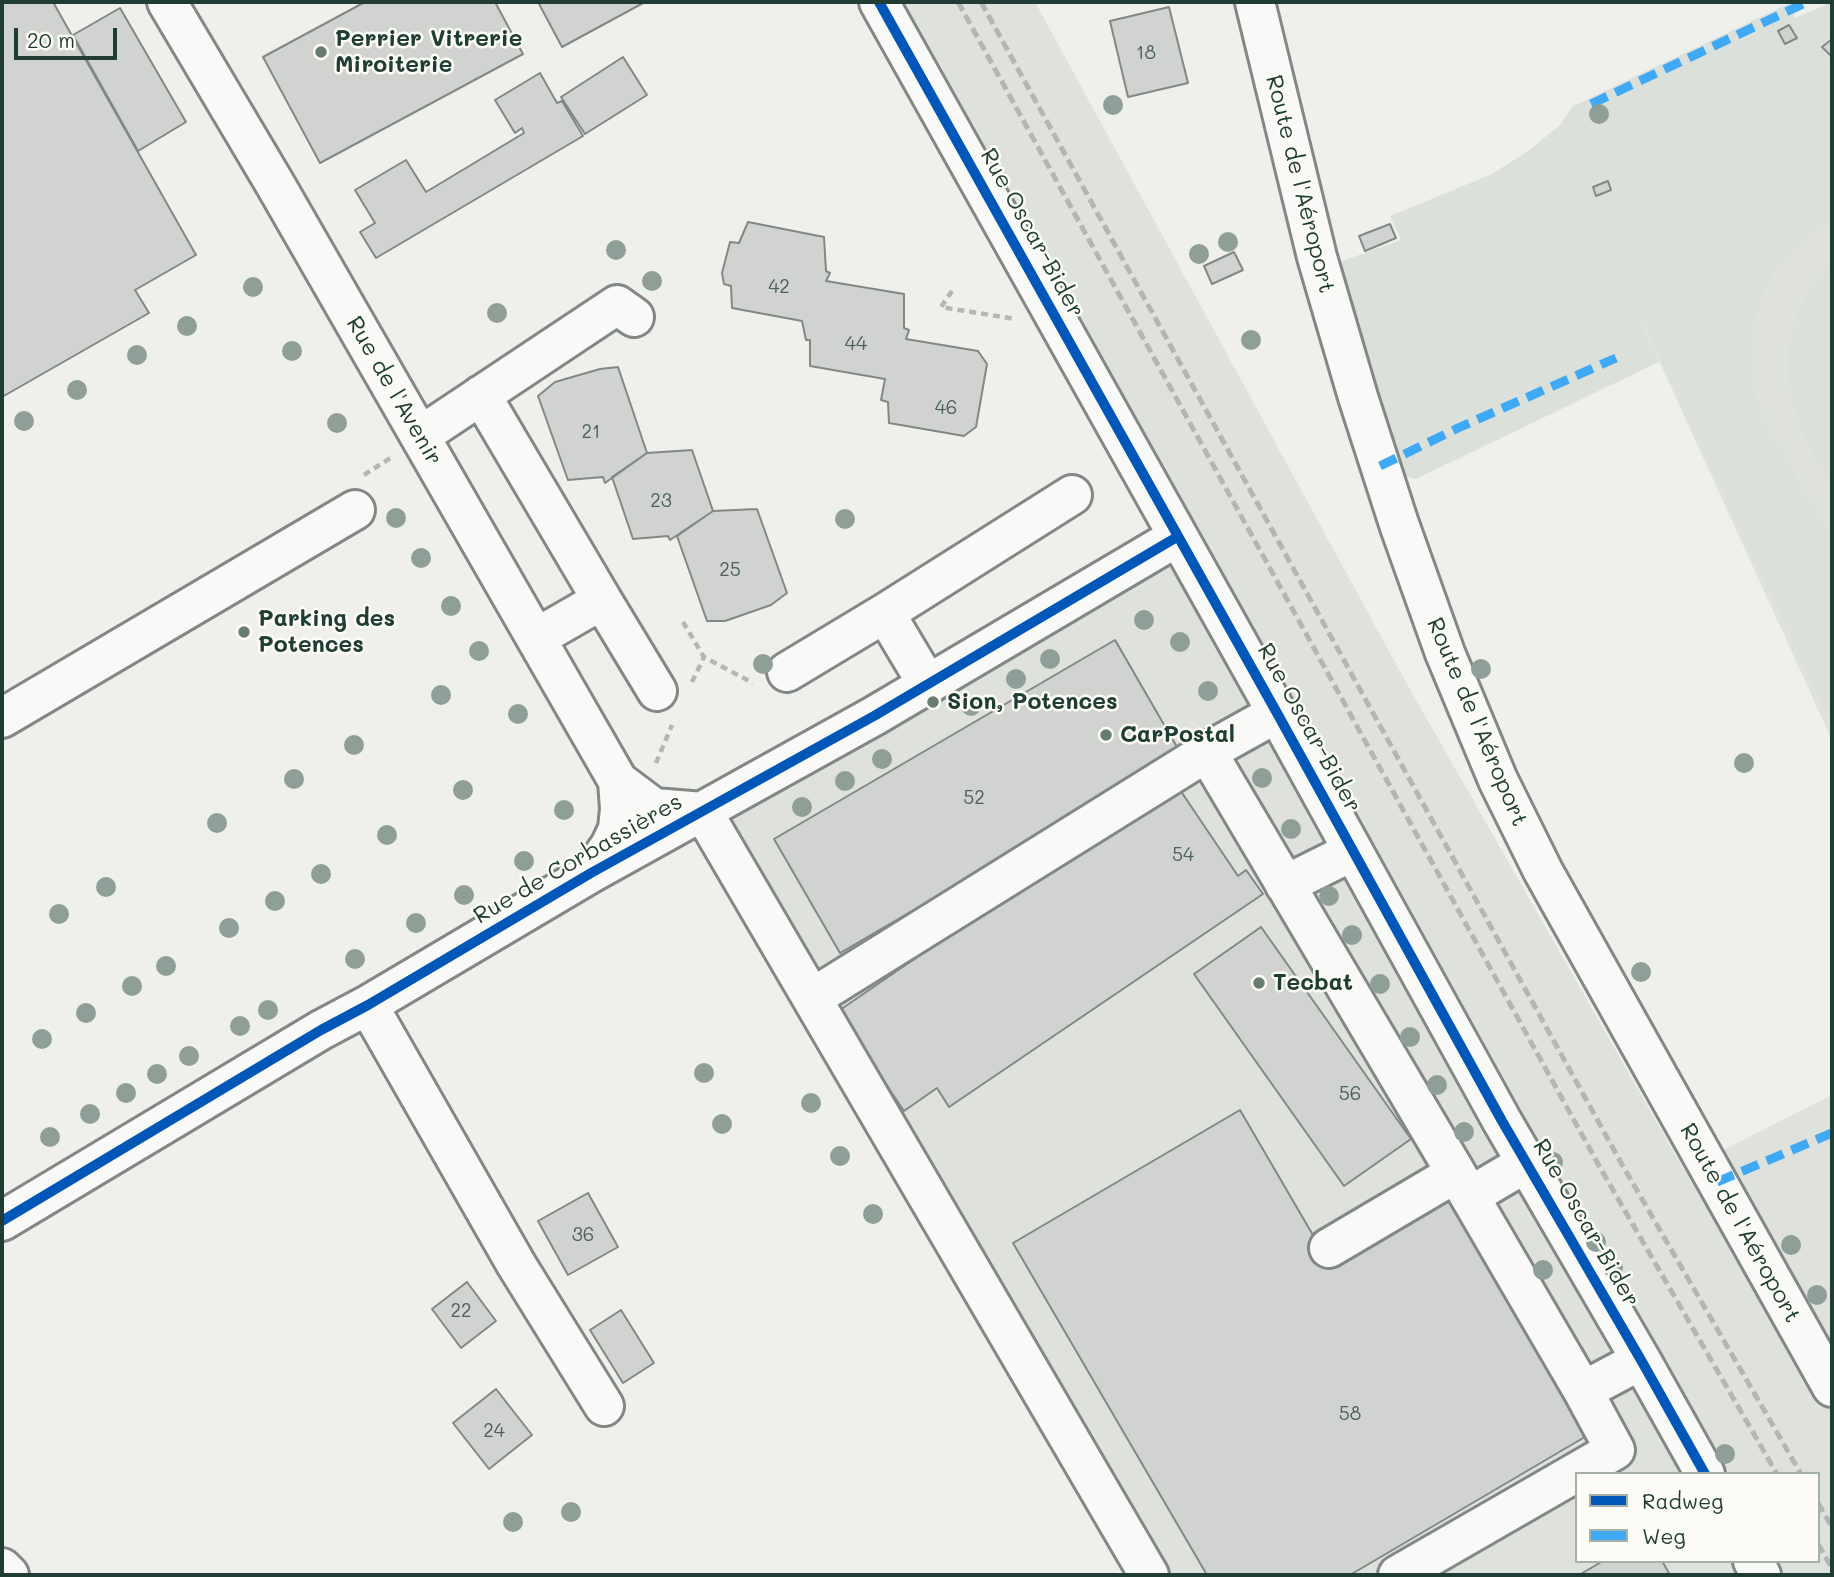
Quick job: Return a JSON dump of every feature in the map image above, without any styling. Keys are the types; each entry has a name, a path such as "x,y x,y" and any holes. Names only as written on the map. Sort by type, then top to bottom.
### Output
{"street":[{"name":"Rue de l'Avenir","path":"167,2 275,184 618,782 654,808 703,812"},
{"name":"Rue Oscar-Bider","path":"879,2 1527,1163 1703,1472"},
{"name":"Route de l'Aéroport","path":"1255,2 1317,257 1399,524 1445,653 1498,780 1543,872 1832,1387"},
{"path":"420,436 617,305 634,317"},
{"path":"481,395 657,691"},
{"path":"775,681 1072,495"},
{"path":"2,718 355,510"},
{"name":"Rue de Corbassières","path":"2,1221 591,873 928,685 1177,537"},
{"path":"536,638 602,600"},
{"path":"885,613 928,685"},
{"path":"812,998 1207,752 1276,713"},
{"path":"1207,752 1463,1185 1615,1450 1577,1472"},
{"name":"Rue de l'Avenir","path":"591,873 610,846 618,828 618,782"},
{"path":"703,812 1149,1575"},
{"path":"1285,885 1353,851"},
{"path":"368,1005 516,1264 604,1406"},
{"path":"1329,1248 1463,1185 1527,1163"},
{"path":"1583,1391 1641,1360"},
{"path":"1398,1575 1575,1473"},
{"path":"2,1568 9,1575"}],"path":[{"path":"952,291 941,307 1016,319"},
{"path":"683,622 704,657 775,681"}],"shaded area":[{"path":"879,2 1035,2 1408,686 1684,1170 1832,1095 1832,1575 1144,1575 686,821 1162,545"},
{"path":"1832,2 1832,221 1814,231 1776,267 1761,296 1750,339 1750,380 1768,427 1832,539 1832,724 1623,281 1659,362 1416,479 1405,476 1334,264 1401,240 1390,216 1492,174 1528,151 1560,125 1573,106 1790,3 1795,18"},
{"path":"1832,87 1832,740 1587,203"},
{"path":"1832,259 1832,485 1802,433 1790,392 1788,352 1796,317 1811,288"}],"building":[{"path":"53,2 196,255 135,290 149,313 2,397 2,3"},
{"path":"365,2 495,2 523,54 320,163 263,57"},
{"path":"538,2 645,2 562,47"},
{"path":"1169,7 1188,83 1128,97 1110,21"},
{"path":"120,8 186,122 138,151 73,35"},
{"path":"1789,25 1797,38 1785,44 1778,31"},
{"path":"1832,39 1832,57 1822,47"},
{"path":"623,57 647,95 585,134 561,97"},
{"path":"540,73 557,103 562,101 583,136 376,258 360,232 375,223 355,190 406,160 426,192 524,133 522,128 515,133 495,100"},
{"path":"1608,181 1611,190 1596,196 1593,187"},
{"path":"748,222 824,237 826,271 830,273 826,281 904,294 904,328 909,330 906,339 978,351 987,364 976,427 964,436 889,423 888,402 881,400 885,379 810,366 810,340 806,340 802,321 732,308 731,286 724,284 722,273 730,242 739,243"},
{"path":"1390,224 1396,238 1365,251 1359,236"},
{"path":"1234,252 1243,270 1212,284 1204,266"},
{"path":"618,367 647,453 605,483 603,477 568,480 538,396 555,382 600,369"},
{"path":"692,450 713,511 670,540 668,536 633,539 612,477 647,453"},
{"path":"757,509 787,593 771,605 725,621 707,621 677,536 713,511"},
{"path":"1115,640 1181,754 840,953 774,839"},
{"path":"1174,781 1238,876 1246,870 1263,894 949,1107 937,1088 904,1111 837,1012"},
{"path":"1261,927 1411,1139 1344,1186 1194,974"},
{"path":"1240,1110 1331,1266 1456,1193 1595,1431 1350,1575 1207,1575 1013,1243"},
{"path":"588,1193 618,1247 568,1275 538,1221"},
{"path":"467,1282 496,1321 461,1348 432,1309"},
{"path":"621,1310 654,1363 623,1383 590,1330"},
{"path":"496,1389 532,1435 489,1469 453,1423"},
{"path":"1600,1563 1663,1563 1670,1575 1579,1575"}],"railway":[{"path":"958,2 1602,1171 1776,1472"},
{"path":"981,2 1620,1161 1800,1472"},
{"path":"1820,1506 1832,1527"},
{"path":"1820,1547 1832,1568"}],"marked path":[{"path":"1591,104 1807,2"},
{"path":"1380,466 1616,358"},
{"path":"1717,1182 1832,1133"}],"cycle path":[{"path":"879,2 1502,1121 1704,1472"},
{"path":"2,1221 321,1030 591,873 874,716 1177,537"}],"place":[{"name":"Perrier Vitrerie Miroiterie","path":"321,52"},
{"name":"Parking des Potences","path":"244,632"},
{"name":"Sion, Potences","path":"933,702"},
{"name":"CarPostal","path":"1106,735"},
{"name":"Tecbat","path":"1259,983"}]}
